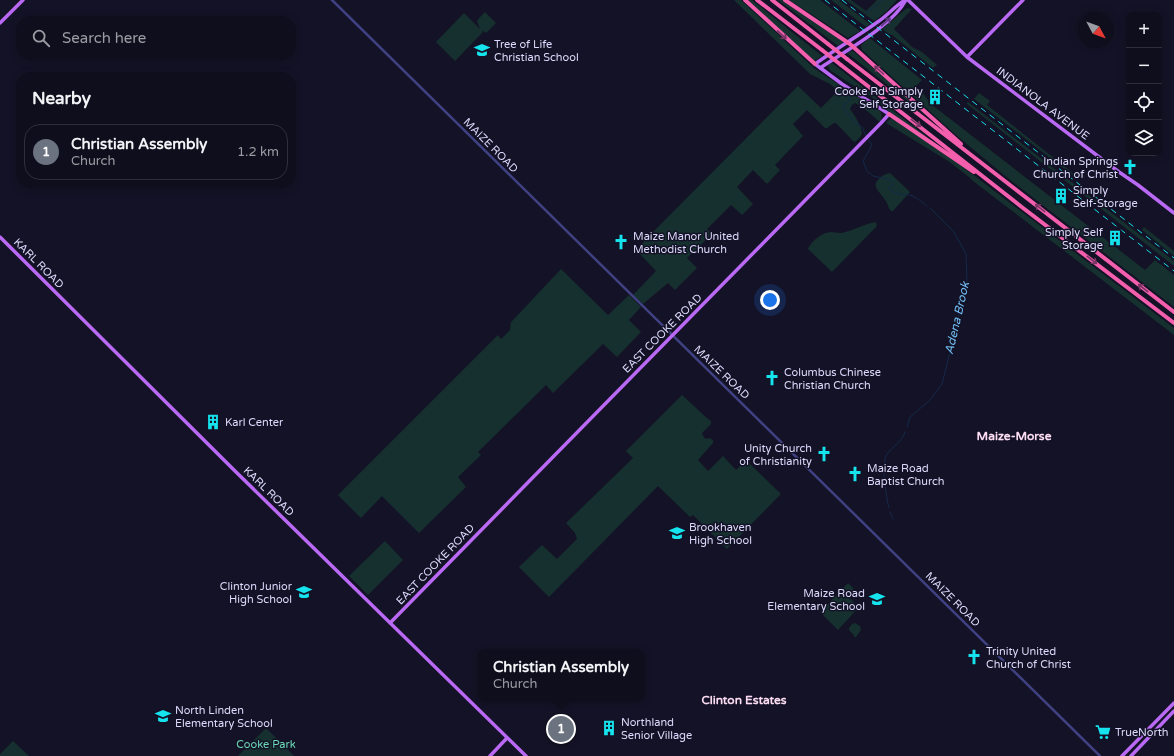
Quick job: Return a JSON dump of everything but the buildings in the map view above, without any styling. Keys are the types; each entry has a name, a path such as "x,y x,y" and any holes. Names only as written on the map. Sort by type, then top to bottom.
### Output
{"highway":[{"path":"744,0 815,64"},
{"path":"757,0 1174,324"},
{"path":"772,0 1174,312"},
{"path":"785,0 853,46 992,170"},
{"path":"889,114 995,185"}],"main road":[{"path":"0,23 23,0"},
{"path":"820,68 885,23 902,8 906,0"},
{"path":"889,114 815,64 882,19 899,4 906,0"},
{"name":"INDIANOLA AVENUE","path":"906,0 967,56 1174,213"},
{"path":"967,56 1023,0"},
{"name":"EAST COOKE ROAD","path":"390,623 889,114"},
{"name":"KARL ROAD","path":"0,237 240,476 526,756"},
{"path":"1122,756 1174,703"},
{"path":"1130,756 1174,711"},
{"path":"490,756 507,738"}],"street":[{"name":"MAIZE ROAD","path":"332,0 1100,756"}],"green space":[{"path":"734,0 741,0 815,69 881,112 882,117 880,122 859,105 855,103 852,105 850,109 856,117 862,131 862,134 855,142 836,123 825,128 807,110 793,124 803,136 775,165 780,170 767,184 753,170 737,187 753,204 742,215 731,205 707,229 712,234 687,258 697,268 675,290 668,283 643,304 633,295 656,271 636,250 798,86 821,108 837,92 837,90 830,84 810,74"},
{"path":"747,0 752,0 822,56 814,61"},
{"path":"778,0 782,0 844,42 838,46"},
{"path":"789,0 820,0 860,31 848,38"},
{"path":"831,0 839,0 870,24 866,27"},
{"path":"846,0 851,0 866,11 877,0 897,0 886,12 874,21"},
{"path":"907,8 912,9 894,29 912,47 922,52 937,65 933,68 892,35 882,29"},
{"path":"485,12 496,23 486,33 482,30 483,32 455,61 436,42 464,13 480,29 477,21"},
{"path":"868,39 871,39 922,80 916,86 917,89 919,88 931,104 1145,270 1155,260 1174,275 1174,307 1009,179 957,136 862,50 861,45"},
{"path":"853,51 914,103 927,116 847,53"},
{"path":"832,63 926,136 925,137 896,117 874,99 831,71 828,65"},
{"path":"979,93 990,101 987,105 1078,177 1077,179 974,99"},
{"path":"968,102 1174,261 1174,266 967,104"},
{"path":"890,119 893,119 971,173 1174,328 1174,335 948,161 886,123"},
{"path":"890,173 910,192 893,211 890,210 886,201 876,187 877,182 885,174"},
{"path":"876,222 877,226 832,272 808,249 814,240 828,232 841,233"},
{"path":"1144,227 1174,251 1174,256 1142,230"},
{"path":"561,269 608,315 629,295 641,307 629,320 641,332 617,357 603,344 553,393 546,385 478,452 481,455 458,477 466,487 419,533 382,496 361,518 338,495 498,335 501,339 510,330 511,322"},
{"path":"682,395 711,421 711,424 702,433 706,439 709,438 713,440 713,443 698,460 708,471 723,456 736,470 746,460 781,494 727,549 693,515 690,517 658,486 549,597 519,567 542,545 557,559 577,539 575,533 566,523 633,458 626,451"},
{"path":"385,541 403,560 368,595 349,576"},
{"path":"848,583 854,589 847,596 859,607 838,630 820,612"},
{"path":"855,623 860,626 861,630 856,637 854,637 849,628"},
{"name":"Cooke Park","path":"266,728 294,756 238,756"},
{"path":"13,741 29,756 0,756 0,754"}],"waterway":[{"name":"Adena Brook","path":"866,13 883,0"},
{"name":"Adena Brook","path":"844,92 848,96 849,100 843,107 855,123 862,127 866,136"},
{"name":"Adena Brook","path":"869,140 872,145 863,161 867,171 873,176 892,180 894,182 893,185 889,187 893,192 913,196 927,206"},
{"name":"Adena Brook","path":"907,427 910,417 930,400 942,384 967,281 966,254 954,232 930,208"},
{"name":"Adena Brook","path":"889,508 885,480 885,458 889,451 902,439 905,432"},
{"name":"Adena Brook","path":"890,512 893,519"}],"railway":[{"path":"825,0 1174,271"},
{"path":"842,0 1174,258"}],"place":[{"name":"Tree of Life Christian School","path":"482,50"},
{"name":"Cooke Rd Simply Self Storage","path":"935,97"},
{"name":"Indian Springs Church of Christ","path":"1130,167"},
{"name":"Simply Self-Storage","path":"1061,196"},
{"name":"Simply Self Storage","path":"1115,238"},
{"name":"Maize Manor United Methodist Church","path":"621,242"},
{"name":"Columbus Chinese Christian Church","path":"772,378"},
{"name":"Karl Center","path":"213,422"},
{"name":"Unity Church of Christianity","path":"824,454"},
{"name":"Maize Road Baptist Church","path":"855,474"},
{"name":"Brookhaven High School","path":"677,533"},
{"name":"Clinton Junior High School","path":"304,592"},
{"name":"Maize Road Elementary School","path":"877,599"},
{"name":"Trinity United Church of Christ","path":"974,657"},
{"name":"North Linden Elementary School","path":"163,716"},
{"name":"Northland Senior Village","path":"609,728"},
{"name":"Christian Assembly","path":"561,729"},
{"name":"TrueNorth","path":"1103,732"}],"district":[{"name":"Maize-Morse","path":"1014,436"},
{"name":"Clinton Estates","path":"744,700"}]}
